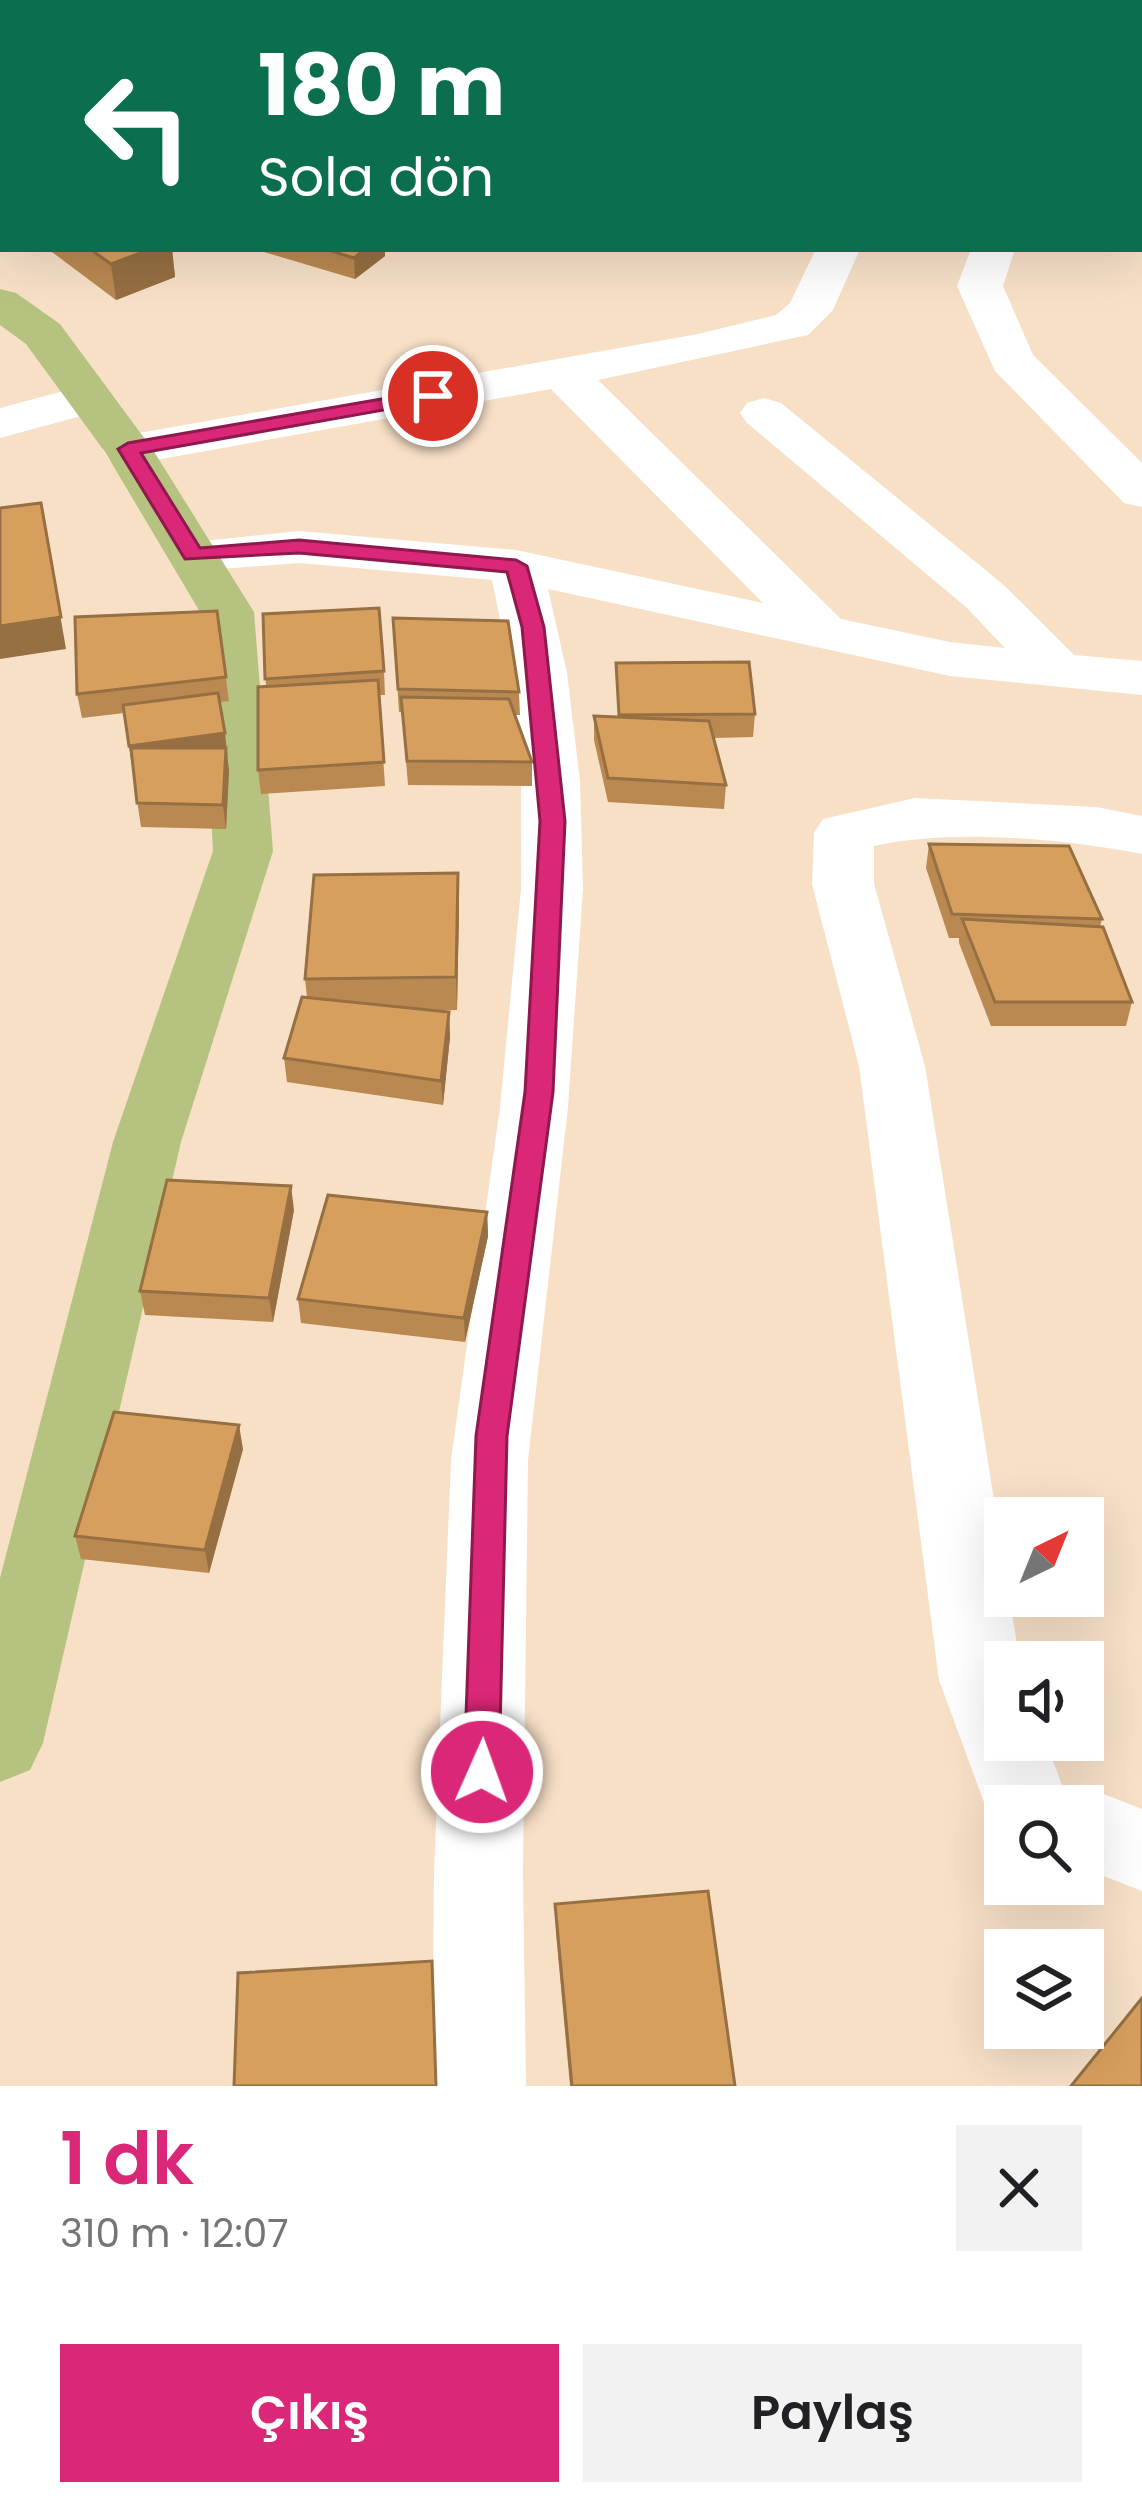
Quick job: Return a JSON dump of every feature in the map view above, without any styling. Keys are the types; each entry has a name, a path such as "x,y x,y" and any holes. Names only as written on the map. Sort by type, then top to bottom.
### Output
{"main road":[{"path":"0,303 43,334 128,449 227,612 243,851 147,1142 0,1743"}],"street":[{"path":"128,449 563,373 792,326 810,310 837,252"},
{"path":"992,252 980,286 1012,361 1142,492"},
{"path":"563,373 820,629"},
{"path":"0,423 90,399"},
{"path":"764,413 986,597 1058,670"},
{"path":"193,555 299,547 516,566 950,659 1142,678"},
{"path":"479,2086 476,1964 491,1436 539,1092 553,821 533,627 516,566"},
{"path":"1019,1785 981,1680 892,1066 843,884 844,833 915,818 1096,826 1142,835"},
{"path":"1104,1835 1142,1850"}],"building":[{"path":"94,252 143,252 111,264"},
{"path":"41,503 61,617 0,626 0,508"},
{"path":"379,608 384,671 265,679 263,614"},
{"path":"217,611 226,677 77,694 75,617"},
{"path":"393,618 508,621 519,692 398,689"},
{"path":"749,662 755,714 619,715 616,663"},
{"path":"378,680 384,762 258,770 258,687"},
{"path":"218,693 225,733 129,746 123,705"},
{"path":"401,697 509,699 532,762 407,761"},
{"path":"594,716 709,721 726,785 608,778"},
{"path":"131,748 226,748 223,805 137,803"},
{"path":"929,844 1069,846 1102,919 952,914"},
{"path":"458,873 456,977 305,979 314,875"},
{"path":"962,919 1103,927 1132,1002 995,1002"},
{"path":"302,997 449,1012 441,1081 284,1058"},
{"path":"167,1180 291,1186 269,1298 140,1291"},
{"path":"328,1195 487,1212 464,1318 298,1299"},
{"path":"114,1412 239,1425 205,1550 75,1536"},
{"path":"708,1891 735,2086 572,2086 555,1904"},
{"path":"432,1961 436,2086 234,2086 238,1973"},
{"path":"1142,1998 1142,2086 1071,2086"}],"route":[{"path":"433,396 128,449 193,555 299,547 516,566 533,627 553,821 539,1092 491,1436 482,1772"}]}
